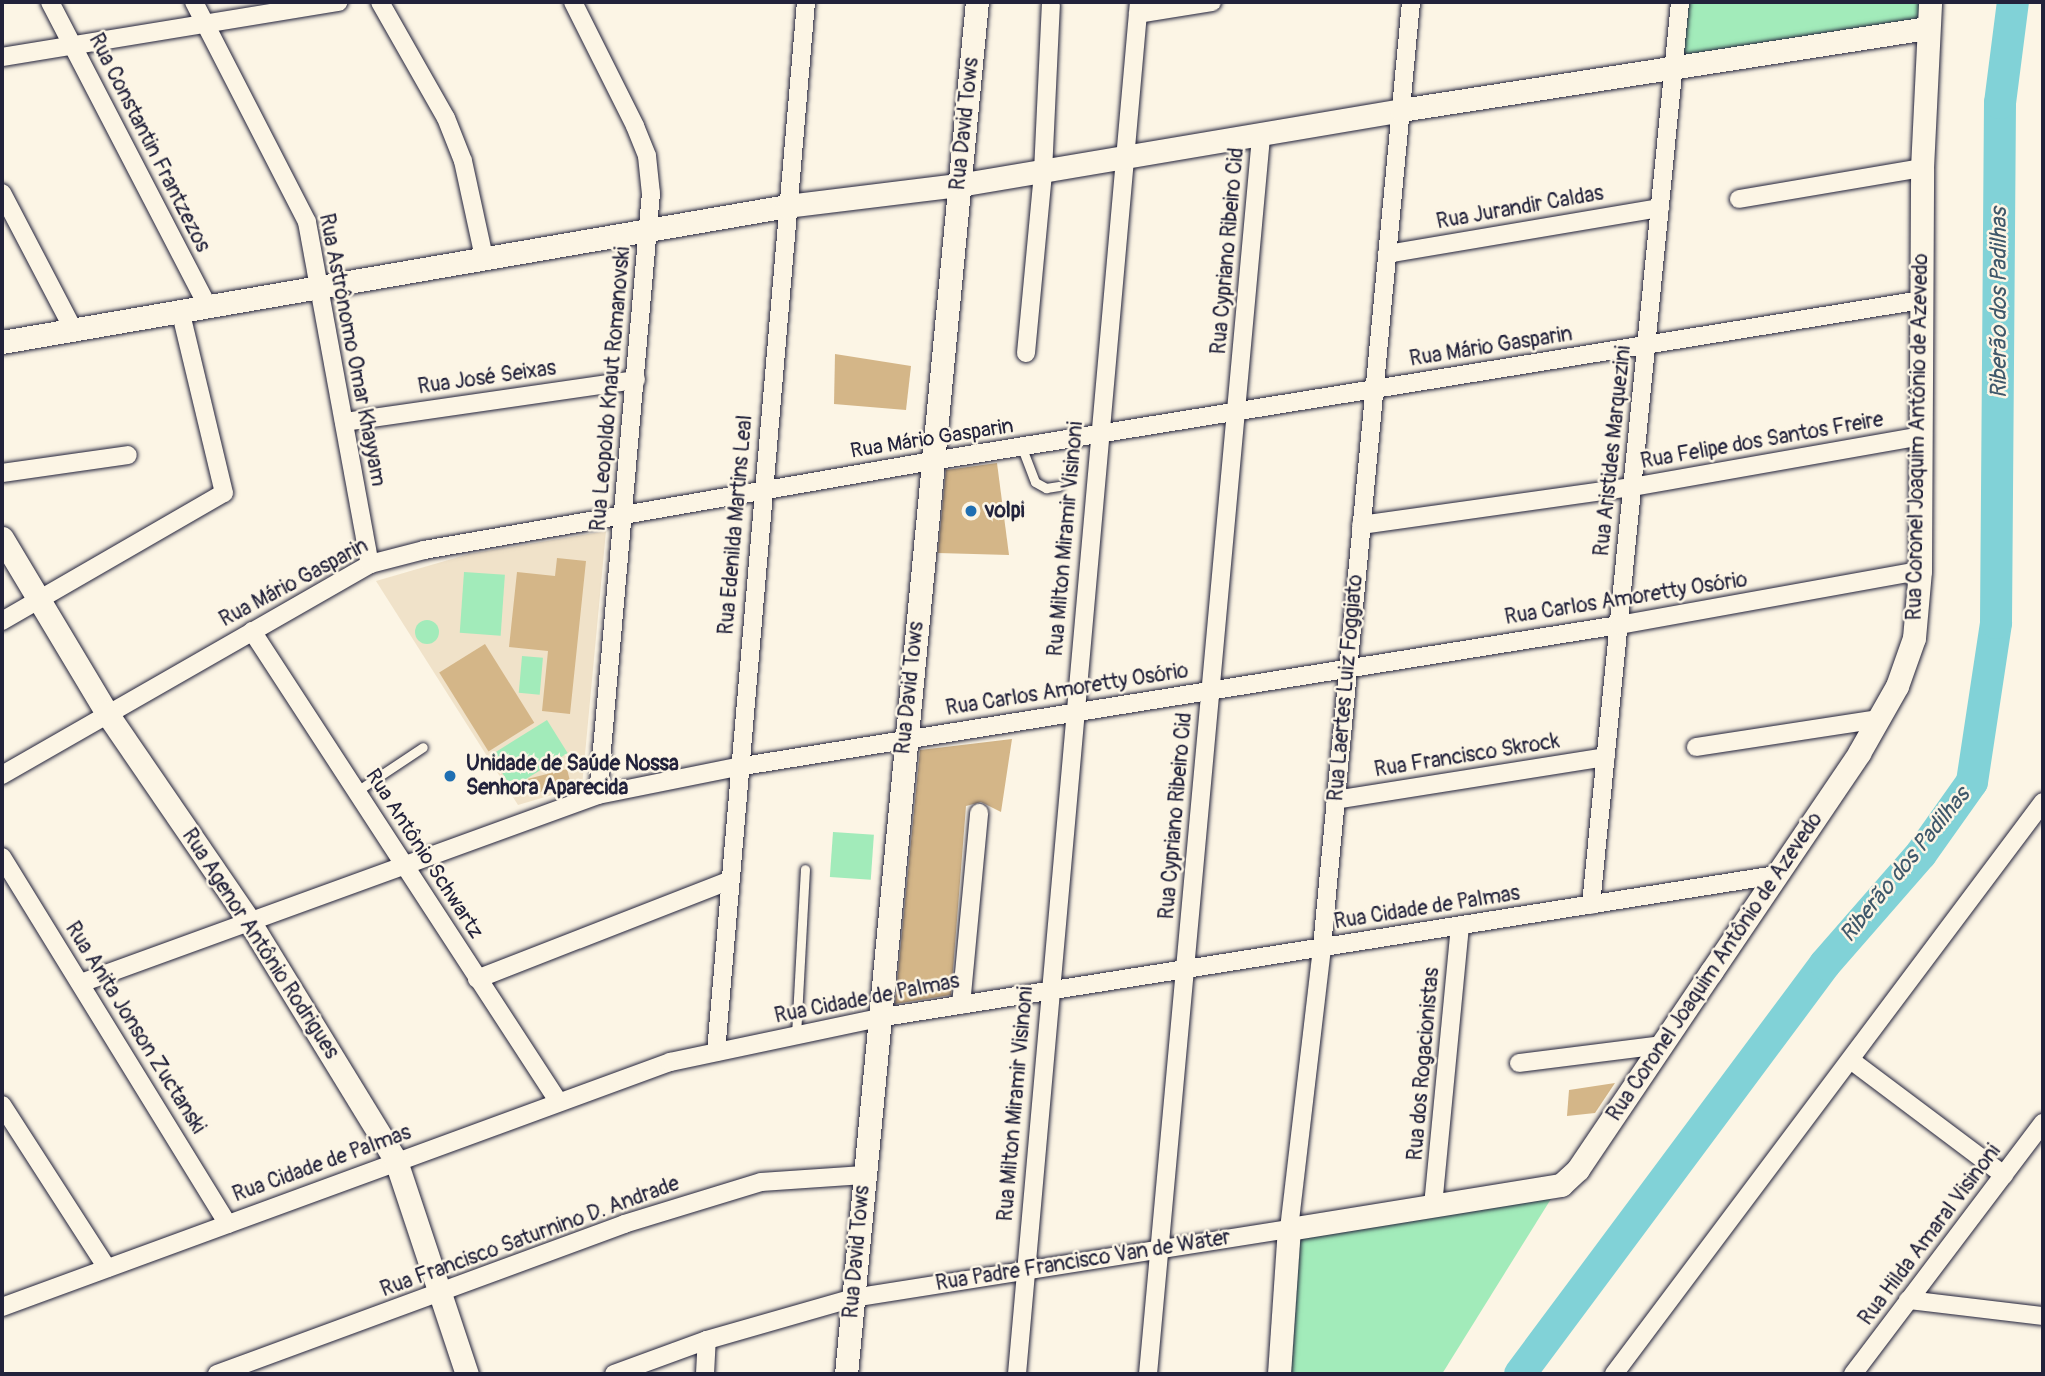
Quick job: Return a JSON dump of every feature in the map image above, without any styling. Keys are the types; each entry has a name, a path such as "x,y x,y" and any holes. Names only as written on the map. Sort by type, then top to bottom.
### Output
{"street":[{"name":"Rua Constantin Frantzezos","path":"50,2 207,305"},
{"name":"Rua Astrônomo Omar Khayyam","path":"194,2 307,222 370,564"},
{"path":"2,57 339,2"},
{"path":"380,2 446,118 463,161 484,257"},
{"name":"Rua Leopoldo Knaut Romanovski","path":"573,2 647,156 647,233 636,380 598,795"},
{"name":"Rua Edenilda Martins Leal","path":"716,1052 737,767 806,2"},
{"name":"Rua David Tows","path":"846,1374 977,2"},
{"path":"1139,8 1212,2"},
{"name":"Rua Laertes Luiz Foggiato","path":"1279,1374 1289,1229 1322,947 1411,2"},
{"name":"Rua Aristides Marquezini","path":"1591,905 1680,2"},
{"name":"Rua Coronel Joaquim Antônio de Azevedo","path":"1561,1185 1578,1169 1880,719 1898,687 1914,638 1920,571 1922,168 1930,2"},
{"path":"1026,353 1042,172 1051,5"},
{"name":"Rua Milton Miramir Visinoni","path":"1017,1374 1047,991 1139,8"},
{"path":"2,342 207,305 321,288 484,257 647,233 786,206 959,185 1261,136 1401,110 1927,28"},
{"name":"Rua Cypriano Ribeiro Cid","path":"1149,1374 1261,136"},
{"path":"1739,199 1922,168"},
{"path":"2,193 73,329"},
{"name":"Rua Jurandir Caldas","path":"1387,254 1660,208"},
{"name":"Rua Mário Gasparin","path":"2,775 106,712 370,564 424,550 932,461 1236,414 1374,388 1922,300"},
{"path":"2,621 224,493 180,310"},
{"name":"Rua José Seixas","path":"344,422 636,380"},
{"name":"Rua Felipe dos Santos Freire","path":"1361,525 1632,487 1921,436"},
{"path":"2,473 128,455"},
{"name":"Rua Agenor Antônio Rodrigues","path":"2,538 106,712 249,921 396,1161 467,1374"},
{"name":"Rua Carlos Amoretty Osório","path":"81,983 598,795 737,767 1348,666 1619,625 1920,571"},
{"name":"Rua Antônio Schwartz","path":"252,631 558,1101"},
{"path":"1696,747 1880,719"},
{"name":"Rua Francisco Skrock","path":"1335,800 1606,757"},
{"path":"1614,1374 1852,1061 2043,802"},
{"path":"961,1005 979,813"},
{"name":"Rua Anita Jonson Zuctanski","path":"2,857 228,1224"},
{"name":"Rua Cidade de Palmas","path":"2,1307 670,1062 878,1018 1776,875"},
{"path":"477,979 729,881"},
{"name":"Rua dos Rogacionistas","path":"1433,1206 1460,926"},
{"path":"1519,1063 1662,1045"},
{"path":"1852,1061 2004,1175"},
{"path":"2,1105 107,1268"},
{"name":"Rua Hilda Amaral Visinoni","path":"1853,1374 2043,1123"},
{"name":"Rua Francisco Saturnino D. Andrade","path":"218,1374 624,1224 761,1182 864,1175"},
{"name":"Rua Padre Francisco Van de Water","path":"614,1374 707,1340 853,1298 1561,1185"},
{"path":"1908,1300 2043,1316"},
{"path":"705,1374 707,1340"}],"lane":[{"path":"1021,448 1035,482 1046,488 1059,486"},
{"path":"357,791 423,747"},
{"path":"796,1035 805,869"}],"shaded area":[{"path":"606,531 582,786 518,805 376,581 469,554"}],"green space":[{"path":"1686,2 1923,2 1922,19 1681,56"},
{"path":"464,572 505,575 501,636 460,633"},
{"path":"422,620 432,620 439,627 439,637 432,644 422,644 415,637 415,627"},
{"path":"522,656 543,658 540,695 519,693"},
{"path":"547,720 568,753 512,788 491,755"},
{"path":"833,832 874,835 871,880 830,877"},
{"path":"1554,1194 1442,1374 1282,1374 1291,1236"}],"building":[{"path":"835,354 911,366 906,410 834,404"},
{"name":"volpi","path":"997,463 1009,555 938,553 946,470"},
{"path":"557,558 586,561 570,714 542,711 548,651 509,647 517,572 555,576"},
{"path":"485,644 534,723 488,751 439,673"},
{"path":"1012,739 1001,812 981,802 966,806 951,995 895,1004 920,750"},
{"path":"567,769 571,785 532,794 528,779"},
{"path":"1615,1083 1595,1113 1567,1116 1569,1090"}],"waterway":[{"name":"Riberão dos Padilhas","path":"1520,1374 1825,964 1921,854 1972,782 1996,623 2000,103 2013,2"}],"place":[{"name":"volpi","path":"971,511"},
{"name":"Unidade de Saúde Nossa Senhora Aparecida","path":"450,776"}]}
